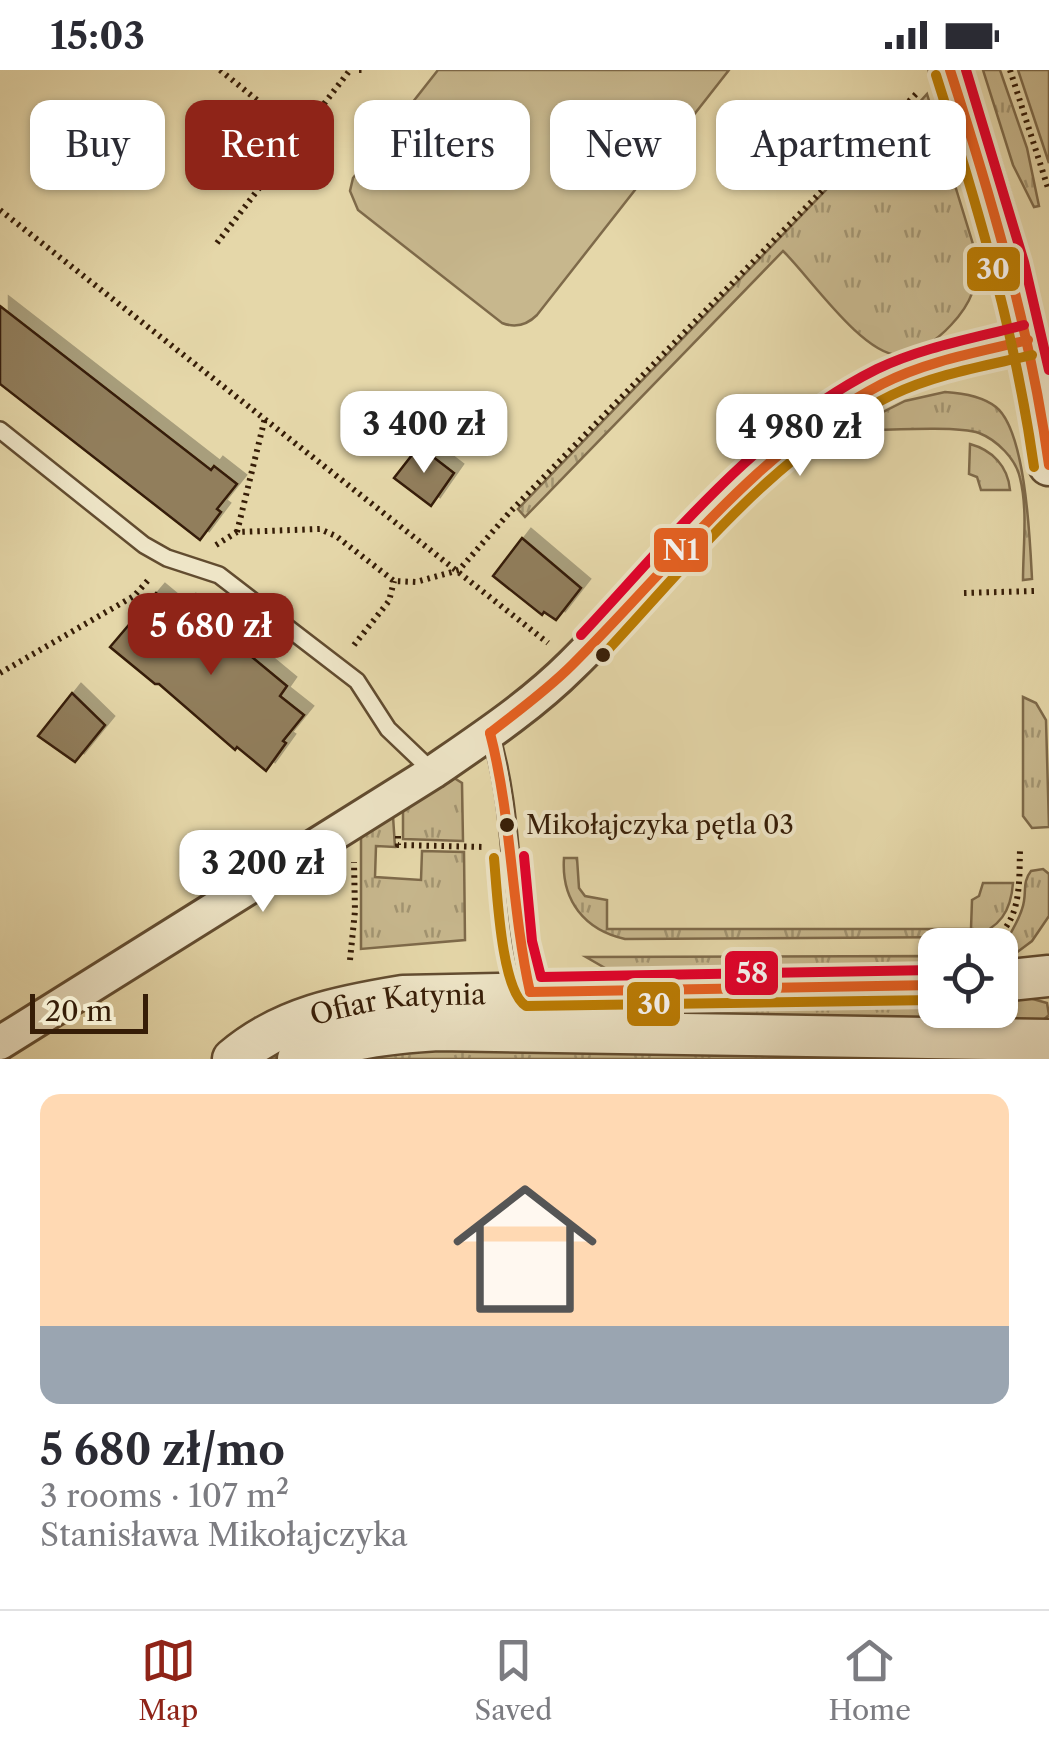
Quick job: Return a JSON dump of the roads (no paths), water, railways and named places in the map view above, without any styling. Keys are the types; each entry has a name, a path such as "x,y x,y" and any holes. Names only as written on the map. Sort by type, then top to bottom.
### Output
{"street":[{"path":"936,79 1000,224 1028,340 1049,465"},
{"path":"0,1043 433,772 490,732 552,684 758,474 812,428 881,384 932,364 1028,340"},
{"path":"1018,979 1049,976"},
{"name":"Ofiar Katynia","path":"233,1059 285,1026 350,1004 403,996 918,984"},
{"name":"Ofiar Katynia","path":"298,1059 342,1042 382,1033 438,1030 1049,1040"}],"lane":[{"path":"0,430 144,545 167,558 219,575 357,680 388,729 433,772"},
{"path":"490,732 501,769 517,944 530,992"}],"place":[{"name":"Mikołajczyka pętla 03","path":"507,825"}]}
